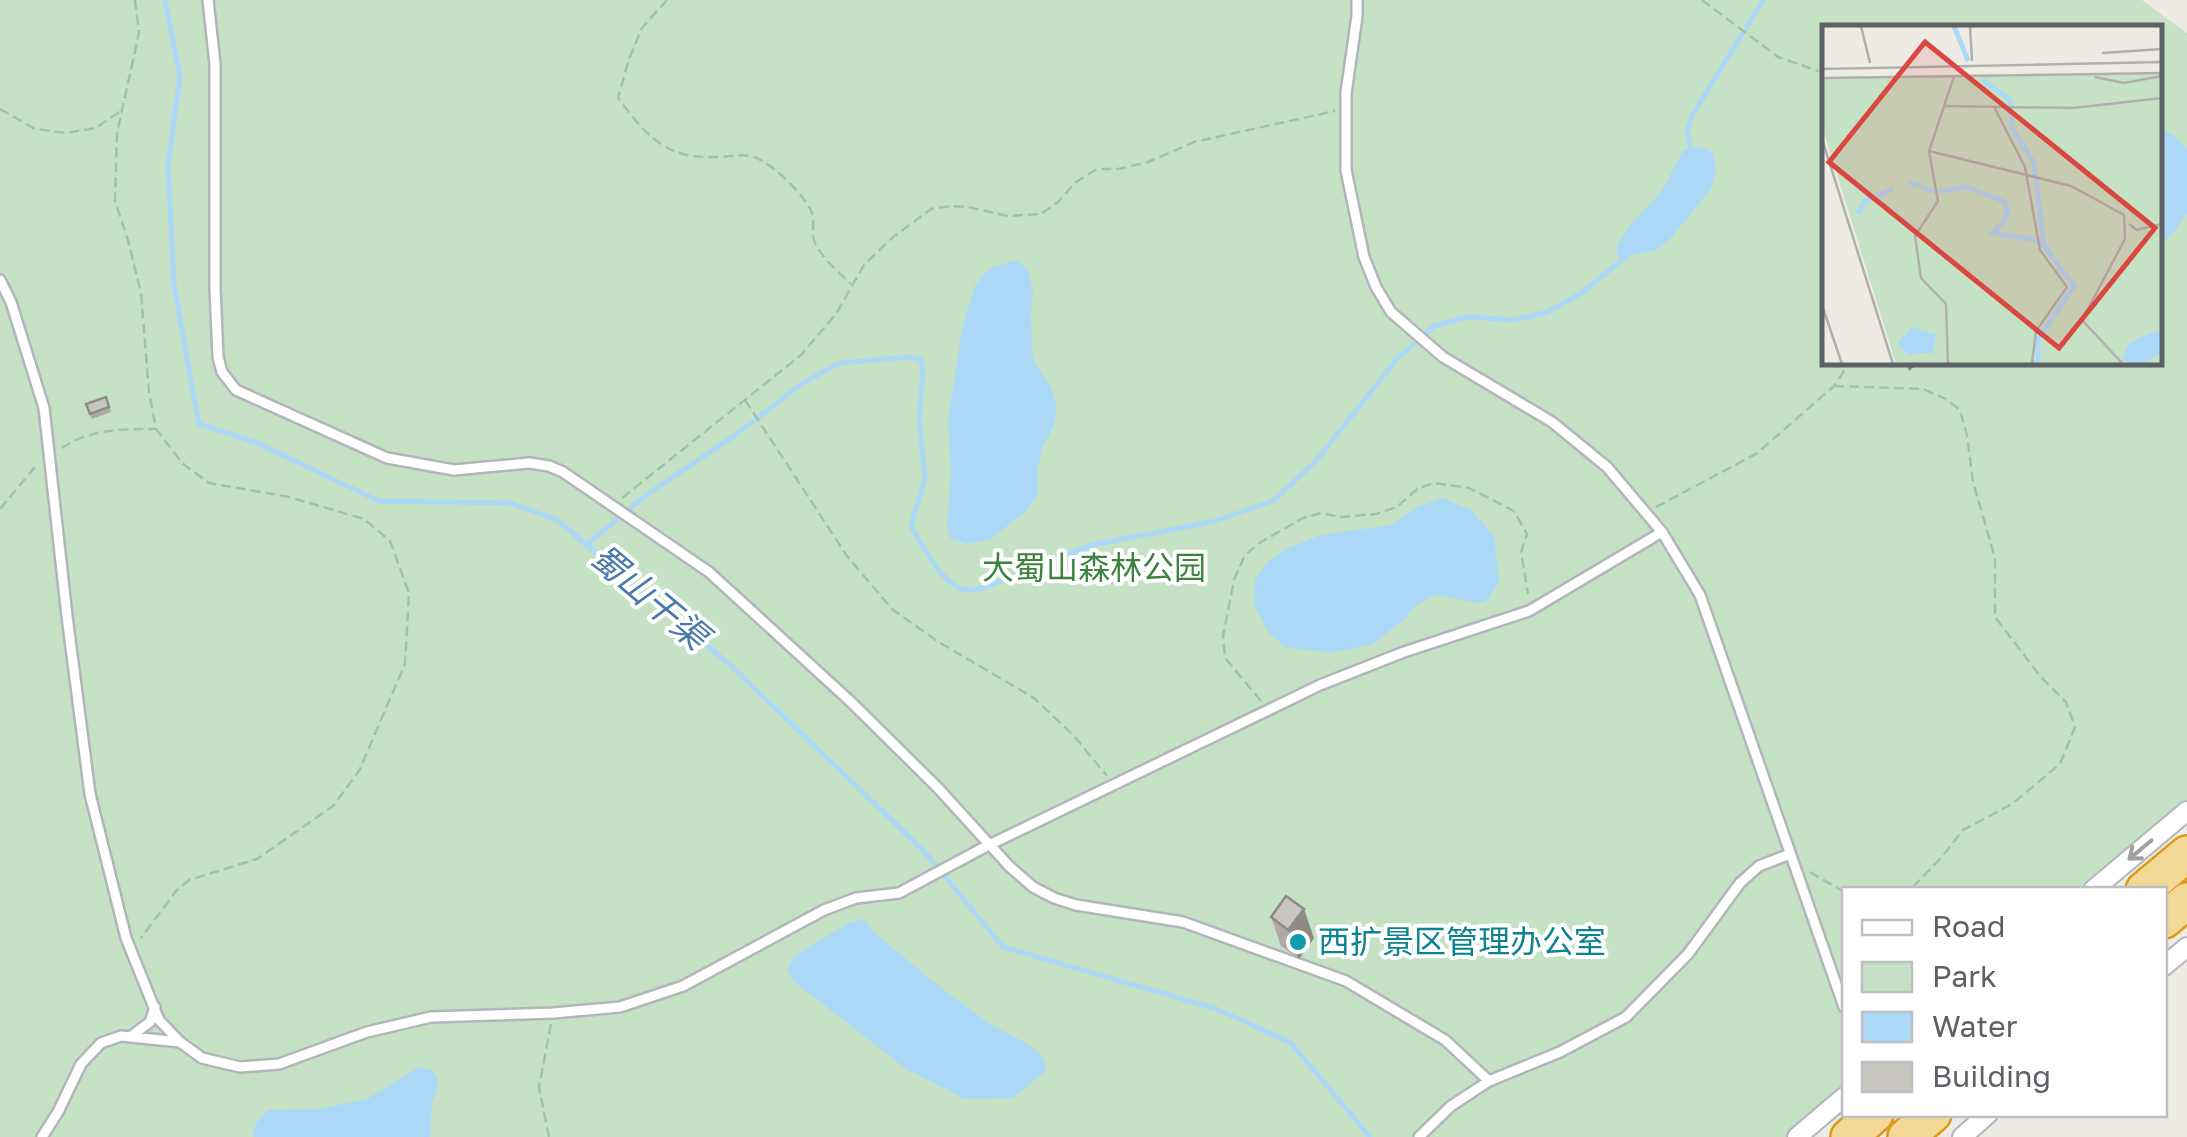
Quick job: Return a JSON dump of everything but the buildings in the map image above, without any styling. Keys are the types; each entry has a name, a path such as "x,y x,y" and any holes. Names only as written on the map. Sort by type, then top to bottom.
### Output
{"highway":[{"path":"2148,887 2187,854"},
{"path":"2167,918 2187,901"},
{"path":"1848,1137 1872,1117"},
{"path":"1906,1137 1929,1117"}],"street":[{"path":"2098,887 2187,812"},
{"path":"2167,964 2187,947"},
{"path":"1797,1137 1842,1099"},
{"path":"1962,1137 1985,1117"}],"lane":[{"path":"208,0 215,64 218,357 229,383 242,394 388,458 454,470 530,463 563,472 709,572 850,701 938,788 988,846 1033,886 1076,905 1183,922 1346,982 1445,1040 1489,1081"},
{"path":"1357,0 1346,93 1346,170 1364,257 1376,287 1391,312 1426,344 1552,422 1607,467 1662,532 1700,595 1842,1002"},
{"path":"0,280 11,302 44,408 90,794 126,938 160,1020 202,1058 240,1067 278,1064 368,1032 432,1017 620,1008 684,986 824,910 856,898 898,893 1320,685 1404,652 1529,611 1662,532"},
{"path":"1419,1137 1451,1106 1489,1081 1560,1052 1626,1017 1688,954 1740,884 1759,866 1790,854"},
{"path":"130,1037 150,1022 154,1008"},
{"path":"42,1137 81,1064 106,1040 121,1036 180,1042"}],"path":[{"path":"131,952 176,891 189,880 257,858 333,806 360,771 405,664 409,593 390,541 364,519 288,497 208,483 182,463 156,430 141,294 114,201 117,133 140,33 136,0"},
{"path":"667,0 642,28 618,98 638,124 666,149 697,157 745,154 764,162 802,196 812,214 813,240 828,263 852,286"},
{"path":"1702,0 1778,58 1822,71"},
{"path":"615,508 802,355 836,314 864,266 930,208 968,207 1008,216 1041,214 1076,182 1098,169 1148,162 1194,142 1346,108"},
{"path":"0,109 35,129 66,133 96,128 124,109"},
{"path":"1645,512 1756,454 1834,386 1848,365"},
{"path":"1834,386 1923,389 1960,410 1973,482 1995,558 1995,617 2040,676 2066,702 2075,727 2060,764 2012,804 1963,830 1913,887"},
{"path":"745,400 846,556 892,609 937,641 1034,698 1074,736 1115,784"},
{"path":"0,508 38,464 72,441 114,429 156,430"},
{"path":"1268,710 1225,658 1223,636 1234,580 1245,555 1303,518 1322,513 1340,517 1376,514 1397,506 1418,488 1434,484 1469,488 1514,511 1527,534 1521,552 1529,611"},
{"path":"1794,865 1823,877 1842,891"},
{"path":"549,1137 540,1087 552,1013"}],"green space":[{"name":"大蜀山森林公园","path":"0,0 2142,0 2187,33 2187,811 2095,887 1842,887 1842,1099 1797,1137 0,1137"}],"water":[{"path":"2162,130 2187,148 2187,214 2162,244"},
{"path":"1698,147 1713,153 1716,172 1711,189 1657,250 1619,258 1616,251 1625,233 1660,193 1684,150"},
{"path":"1015,260 1027,268 1033,290 1033,360 1051,388 1057,407 1054,426 1043,446 1037,496 1027,510 991,539 967,544 951,539 947,528 951,472 948,419 962,330 975,285 990,268"},
{"path":"1443,498 1471,510 1494,536 1499,581 1488,600 1479,603 1435,595 1415,606 1404,620 1371,645 1330,653 1285,647 1268,632 1254,605 1255,580 1268,562 1286,549 1321,535 1391,525 1417,507"},
{"path":"863,919 949,994 1035,1049 1045,1062 1046,1071 1013,1098 965,1099 906,1069 797,984 787,971 794,956 847,924"},
{"path":"419,1067 433,1071 439,1083 432,1102 430,1137 254,1137 258,1120 268,1110 319,1109 367,1099"}],"waterway":[{"name":"蜀山干渠","path":"165,0 180,77 168,164 174,285 199,424 255,442 379,501 510,503 557,520 728,663 923,850 1003,947 1217,1009 1291,1043 1370,1137"},
{"path":"1691,151 1687,130 1693,114 1763,0"},
{"path":"586,545 649,493 803,383 840,363 910,357 921,360 923,370 919,417 925,478 911,526 934,564 950,581 966,590 983,588 1092,545 1216,521 1273,501 1316,461 1397,359 1434,326 1467,317 1514,320 1548,312 1583,292 1627,256"}],"place":[{"name":"西扩景区管理办公室","path":"1298,942"}]}
